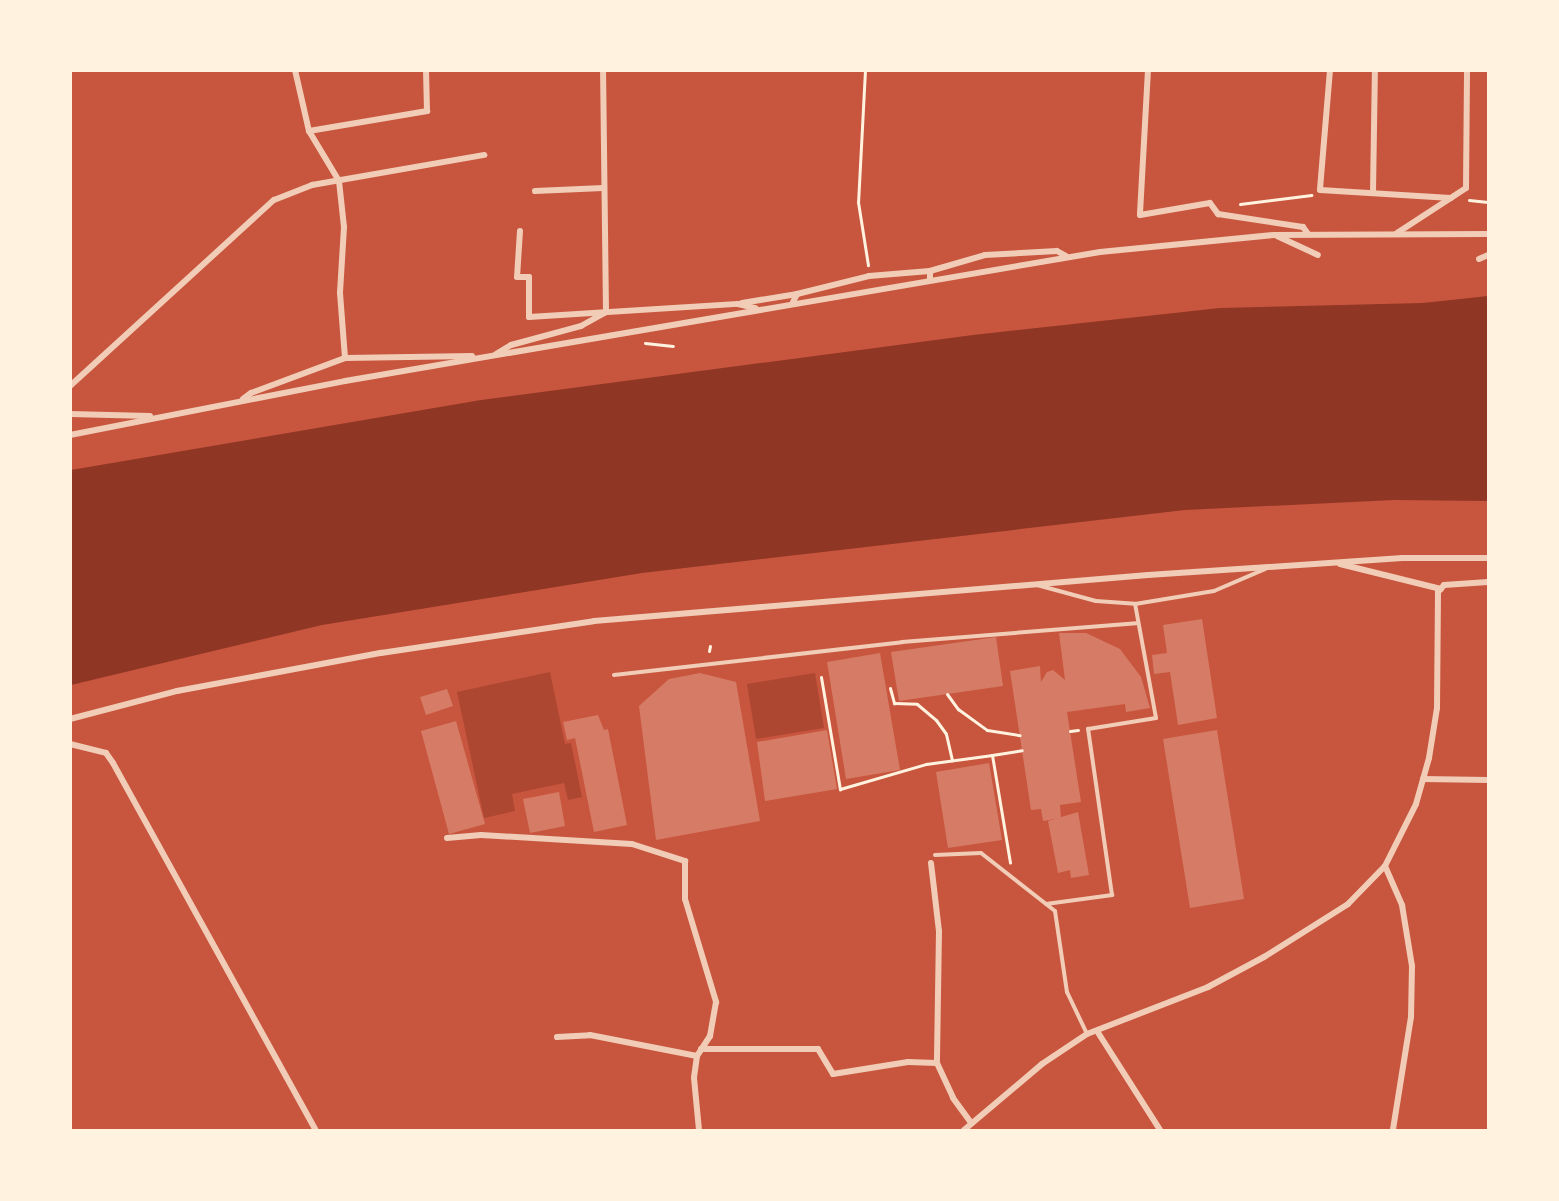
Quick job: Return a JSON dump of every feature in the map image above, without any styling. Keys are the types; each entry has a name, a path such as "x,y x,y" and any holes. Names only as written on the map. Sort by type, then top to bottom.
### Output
{"street":[{"path":"295,70 309,131 339,181 344,226 340,292 345,358"},
{"path":"309,131 427,111 426,70"},
{"path":"603,70 606,312"},
{"path":"1148,70 1140,215 1210,203 1218,214 1303,227 1308,234"},
{"path":"1330,70 1320,190 1451,198"},
{"path":"1373,192 1375,70"},
{"path":"1397,233 1466,188 1467,70"},
{"path":"70,386 258,212 292,191 484,155"},
{"path":"535,191 603,188"},
{"path":"520,231 517,277 529,277 529,317 738,304 797,294 869,276 930,270 984,255 1057,251 1066,256"},
{"path":"70,435 242,400 1066,256 1274,235 1488,234"},
{"path":"1274,235 1318,255"},
{"path":"1479,259 1488,255"},
{"path":"930,270 930,279"},
{"path":"793,302 797,294"},
{"path":"738,304 759,308"},
{"path":"242,400 251,393 345,358 490,356 511,345 581,326 606,312"},
{"path":"70,414 160,416"},
{"path":"70,719 177,691 491,635 594,621 1033,584 1271,567 1488,558"},
{"path":"1334,563 1441,589 1488,582"},
{"path":"964,1131 1042,1064 1087,1034 1209,987 1264,957 1348,904 1385,866 1416,804 1423,779 1437,708 1438,592 1441,589"},
{"path":"70,744 106,753 113,763 316,1131"},
{"path":"1423,779 1488,780"},
{"path":"447,838 481,835 632,844 685,861 685,899 716,1002 710,1036 697,1056 694,1078 699,1131"},
{"path":"931,863 939,931 937,1063 953,1098 971,1123"},
{"path":"1385,866 1402,905 1412,966 1411,1017 1393,1131"},
{"path":"1097,1031 1161,1131"},
{"path":"557,1037 590,1035 697,1056"},
{"path":"701,1049 818,1049 833,1074 908,1062 937,1063"}],"lane":[{"path":"1033,584 1096,601 1135,604 1214,591 1271,567"},
{"path":"1046,904 1112,895 1088,729 1156,718 1136,623 1135,604"},
{"path":"614,675 902,642 1136,623"},
{"path":"935,855 981,853 1054,911 1067,992 1087,1034"}],"path":[{"path":"865,70 858,202 869,276"},
{"path":"1210,203 1273,202 1320,190"},
{"path":"709,651 710,646"},
{"path":"822,677 840,789 952,760 1022,750"},
{"path":"890,687 894,703 917,704 936,720 946,734 952,760"},
{"path":"947,694 958,709 987,730 1020,735"},
{"path":"992,755 1013,878"}],"shaded area":[{"path":"1488,296 1488,501 1394,500 1185,510 642,573 322,625 71,685 71,470 481,400 973,335 1220,308 1423,303"},
{"path":"550,672 565,744 571,743 582,797 568,800 564,783 512,794 515,811 484,818 457,692"},
{"path":"815,673 824,728 756,739 747,684"}],"building":[{"path":"1202,619 1217,718 1178,725 1170,672 1154,674 1152,655 1167,653 1163,625"},
{"path":"1059,633 1086,633 1120,649 1141,677 1150,708 1126,712 1125,704 1067,712 1081,802 1060,805 1061,818 1043,821 1041,809 1031,810 1010,671 1040,666 1041,682 1047,672 1053,670 1065,680"},
{"path":"996,637 1003,686 899,701 891,652"},
{"path":"880,653 900,770 846,779 827,662"},
{"path":"700,673 736,682 760,821 656,840 639,706 669,679"},
{"path":"447,689 453,706 426,715 420,697"},
{"path":"598,715 604,730 608,729 627,825 594,832 575,738 567,740 563,722"},
{"path":"456,721 485,824 449,834 421,731"},
{"path":"827,730 837,789 765,801 757,742"},
{"path":"1217,730 1244,899 1190,908 1163,739"},
{"path":"989,763 1002,840 948,848 936,772"},
{"path":"559,792 565,826 530,833 523,799"},
{"path":"1078,812 1089,875 1071,878 1070,870 1058,873 1048,821"}]}
